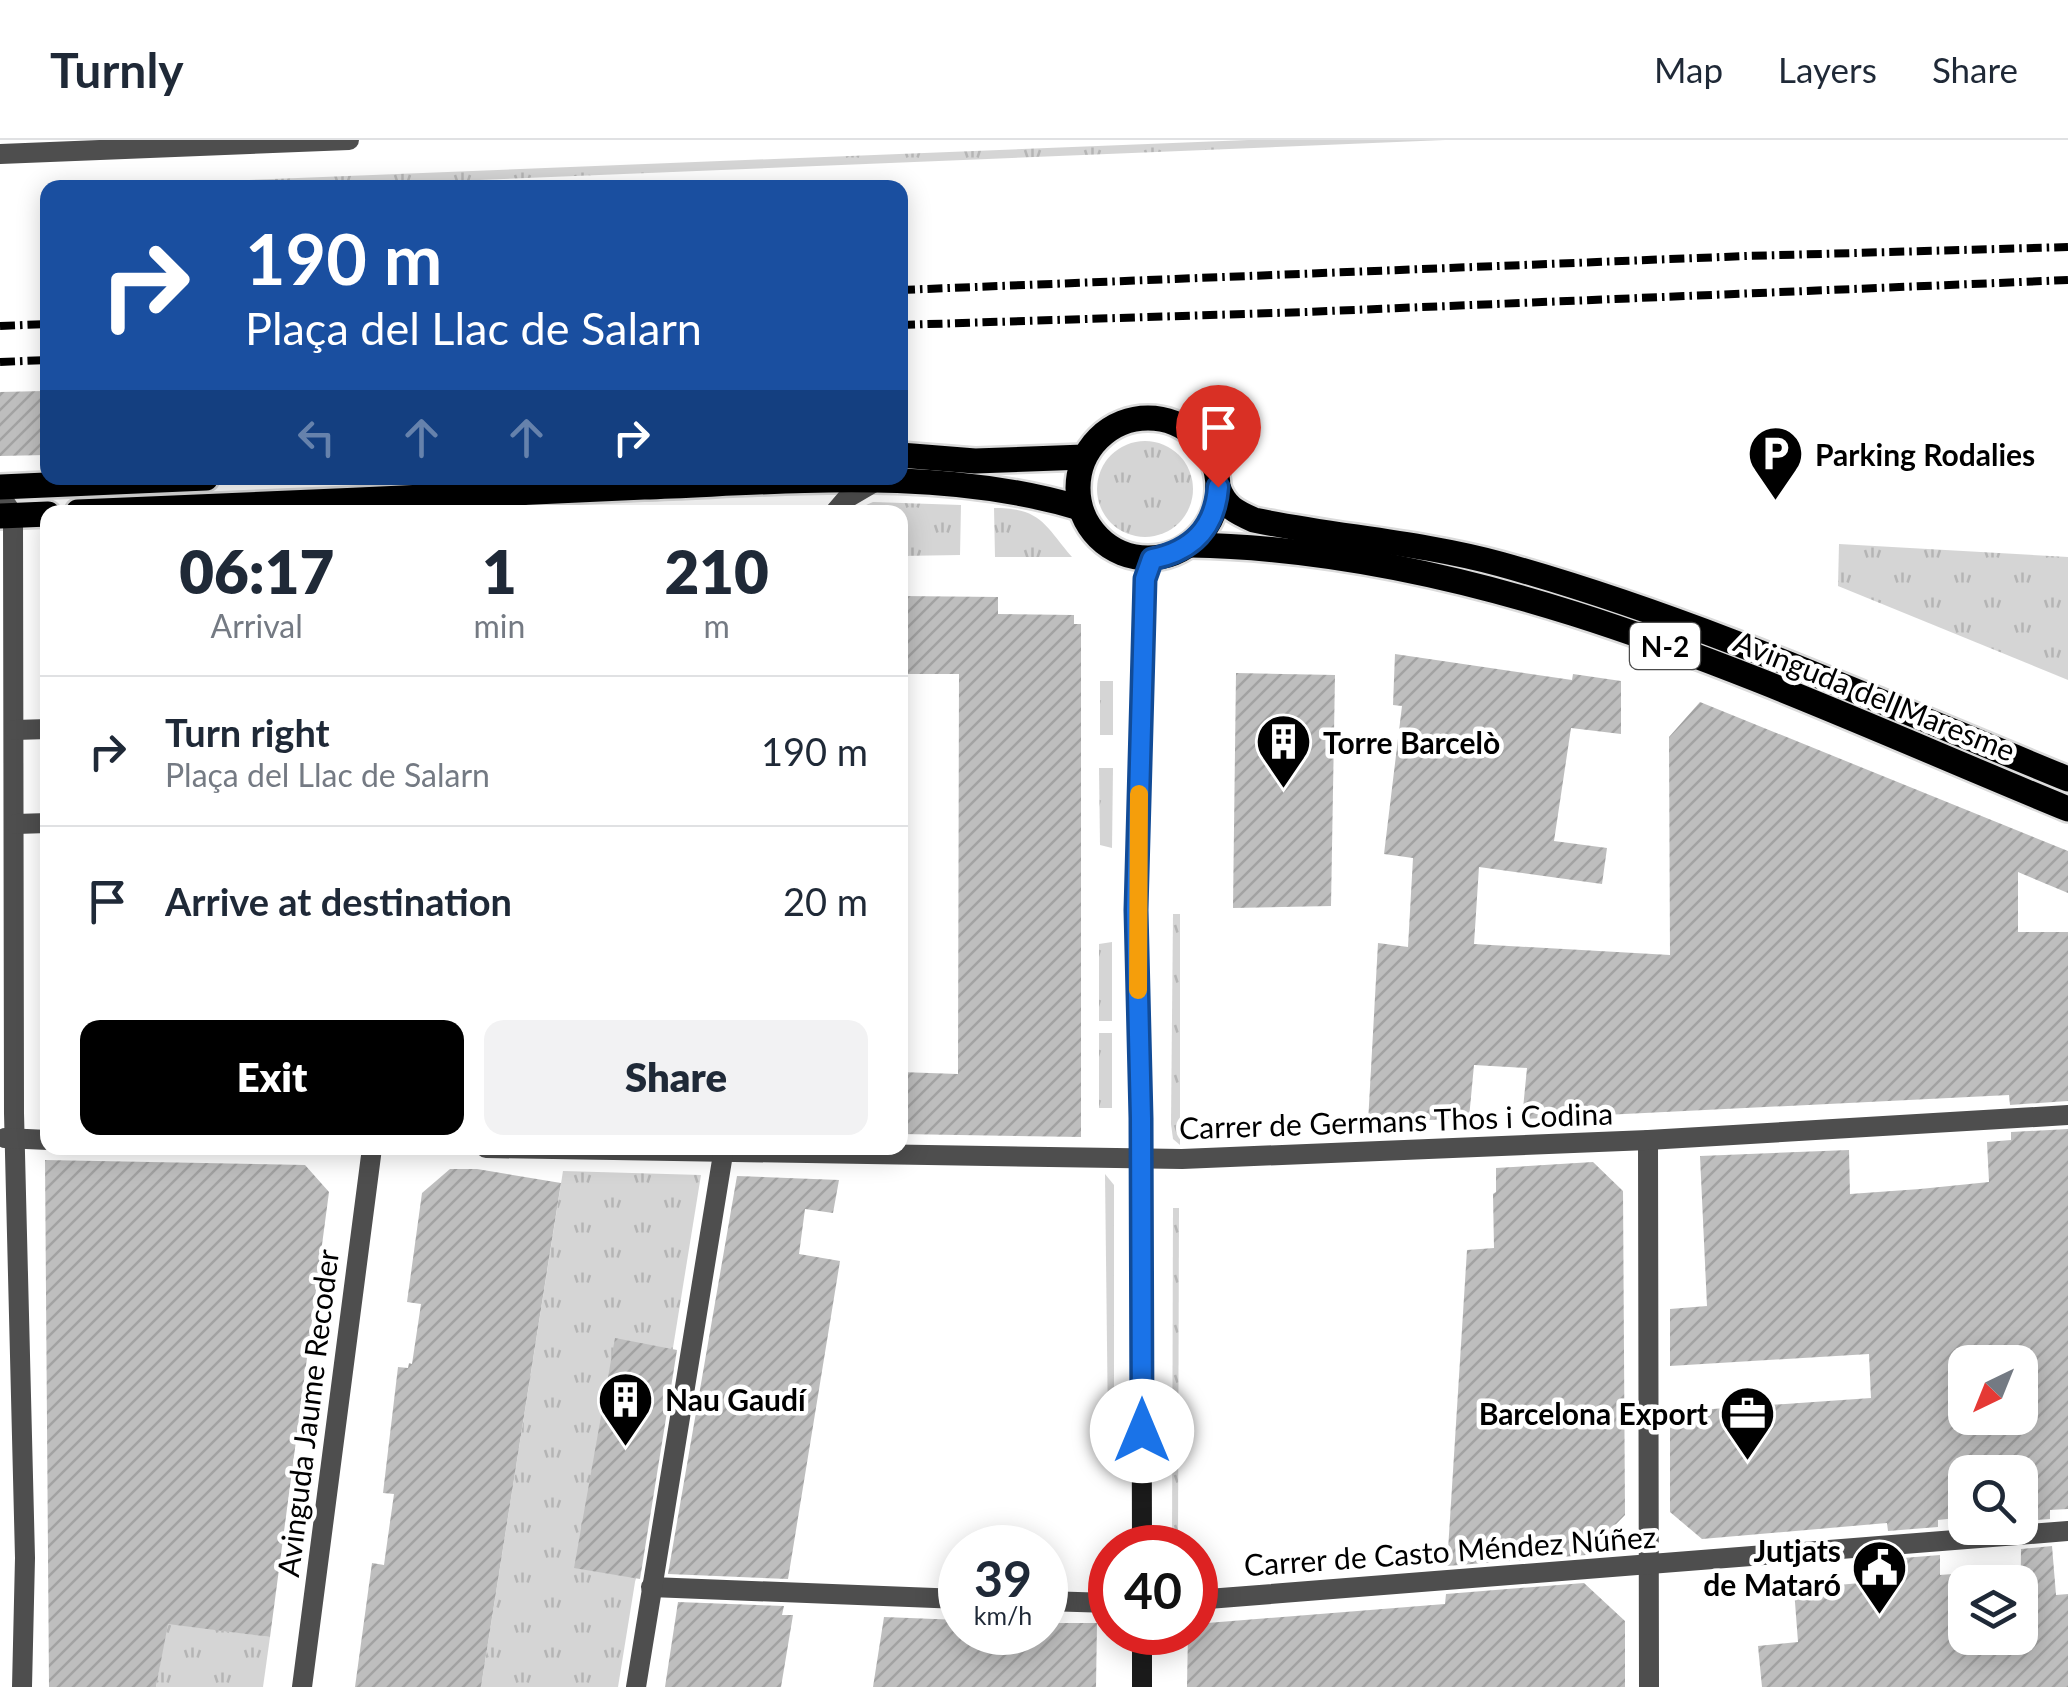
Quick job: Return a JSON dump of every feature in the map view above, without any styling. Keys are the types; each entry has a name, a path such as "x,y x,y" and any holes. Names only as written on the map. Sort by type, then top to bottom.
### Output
{"main road":[{"path":"1162,419 1196,436 1208,451 1218,487 1211,520 1190,545 1152,559 1116,551 1100,540 1080,508 1076,491 1084,457 1108,429 1125,421 1162,419"},
{"path":"908,456 975,461 1084,457"},
{"path":"908,483 1030,493 1080,508"},
{"path":"0,487 46,485"},
{"path":"239,505 749,485"},
{"name":"Avinguda del Maresme","path":"1218,487 1223,501 1254,520 1391,540 1566,584 1789,665 2068,779"},
{"path":"4,509 40,513"},
{"name":"Avinguda del Maresme","path":"1190,545 1243,546 1356,560 1526,599 1687,654 2068,809"}],"street":[{"path":"0,154 349,140"},
{"path":"840,505 869,485"},
{"path":"507,505 528,492"},
{"path":"400,498 415,505"},
{"path":"4,509 15,730 7,1138 25,1558 22,1687"},
{"path":"1142,1525 1136,910 1143,602 1152,559"},
{"path":"15,730 40,729"},
{"path":"16,824 40,822"},
{"name":"Carrer de Germans Thos i Codina","path":"908,1153 1141,1160 1648,1140 2068,1115"},
{"path":"7,1138 40,1140"},
{"path":"1648,1140 1649,1687"},
{"name":"Avinguda Jaume Recoder","path":"302,1687 371,1155"},
{"path":"636,1687 723,1155"},
{"name":"Carrer de Casto Méndez Núñez","path":"1218,1598 2068,1530"},
{"path":"651,1587 938,1598"},
{"path":"1142,1655 1142,1687"}],"green space":[{"path":"1248,140 1445,140 477,180 247,180"},
{"path":"1145,441 1163,445 1179,455 1189,471 1193,489 1189,507 1179,523 1163,533 1145,537 1127,533 1111,523 1101,507 1097,489 1101,471 1111,455 1127,445"},
{"path":"873,502 961,505 960,555 908,556 908,505 866,505"},
{"path":"994,508 1022,511 1040,520 1072,557 995,557"},
{"path":"1839,544 2068,557 2068,680 1838,586"},
{"path":"1100,681 1113,681 1113,735 1100,735"},
{"path":"1099,768 1113,768 1112,848 1100,845"},
{"path":"1173,914 1180,914 1180,1145 1173,1139 1171,1124"},
{"path":"1112,942 1112,1021 1099,1021 1099,944"},
{"path":"1099,1033 1112,1033 1112,1108 1099,1108"},
{"path":"563,1171 701,1175 618,1687 481,1687"},
{"path":"1105,1174 1114,1185 1114,1428 1108,1428"},
{"path":"1173,1208 1179,1208 1178,1525 1172,1525"},
{"path":"167,1623 270,1637 263,1687 156,1687"}],"building":[{"path":"40,391 40,455 0,456 0,392"},
{"path":"908,596 998,597 998,614 1074,615 1074,624 1081,624 1081,1137 908,1134 908,1072 958,1074 959,674 908,674"},
{"path":"1395,654 1572,680 1573,674 1621,681 1621,734 1571,728 1554,841 1607,848 1602,884 1479,867 1474,944 1670,955 1669,737 1700,702 2068,851 2068,893 2018,872 2018,932 2068,932 2068,1101 2010,1105 2009,1095 1522,1119 1527,1068 1474,1065 1469,1118 1368,1123 1378,943 1408,947 1413,858 1384,854 1402,706 1393,705"},
{"name":"Torre Barcelò","path":"1236,673 1335,675 1331,906 1233,908"},
{"path":"2068,1129 2068,1509 2050,1510 2050,1519 2038,1520 2038,1455 1948,1455 1948,1519 1938,1520 1938,1527 1888,1531 1887,1523 1702,1539 1670,1512 1670,1412 1871,1398 1869,1354 1670,1366 1670,1309 1707,1306 1700,1156 1849,1150 1850,1194 1989,1182 1987,1142 2011,1140 2011,1132"},
{"path":"45,1160 305,1165 329,1192 270,1637 168,1624 156,1687 49,1687"},
{"path":"1593,1162 1623,1191 1625,1515 1586,1555 1447,1566 1467,1250 1494,1248 1496,1168"},
{"path":"450,1169 477,1169 561,1183 481,1687 355,1687 372,1563 384,1565 394,1494 383,1493 398,1367 408,1368 412,1364 421,1304 407,1302 422,1193"},
{"path":"737,1176 839,1180 833,1213 805,1209 799,1254 840,1261 788,1579 668,1574"},
{"name":"Nau Gaudí","path":"615,1338 677,1350 640,1579 574,1568"},
{"name":"Jutjats de Mataró","path":"2052,1546 2056,1595 2068,1594 2068,1687 1762,1687 1758,1646 1798,1642 1794,1589 1893,1580 1891,1559 1940,1555 1940,1575 1948,1574 1948,1655 2038,1655 2038,1565 2021,1565 2021,1549"},
{"path":"1584,1583 1625,1621 1625,1687 1187,1687 1188,1655 1218,1655 1218,1622 1445,1604 1446,1594"},
{"path":"678,1602 784,1606 782,1615 793,1615 781,1687 665,1687"},
{"path":"884,1617 938,1619 938,1655 1068,1655 1068,1623 1088,1623 1088,1655 1096,1655 1096,1687 873,1687"}],"railway":[{"path":"908,290 2068,247"},
{"path":"908,325 2068,280"},
{"path":"0,326 40,324"},
{"path":"0,362 40,360"}],"slow traffic":[{"path":"1138,990 1139,794"}],"place":[{"name":"Parking Rodalies","path":"1776,503"},
{"name":"Torre Barcelò","path":"1284,791"},
{"name":"Nau Gaudí","path":"626,1448"},
{"name":"Barcelona Export","path":"1747,1462"},
{"name":"Jutjats de Mataró","path":"1880,1616"}],"route":[{"path":"1142,1431 1136,910 1143,602 1152,559 1183,550 1202,534 1217,504 1218,487"}]}
